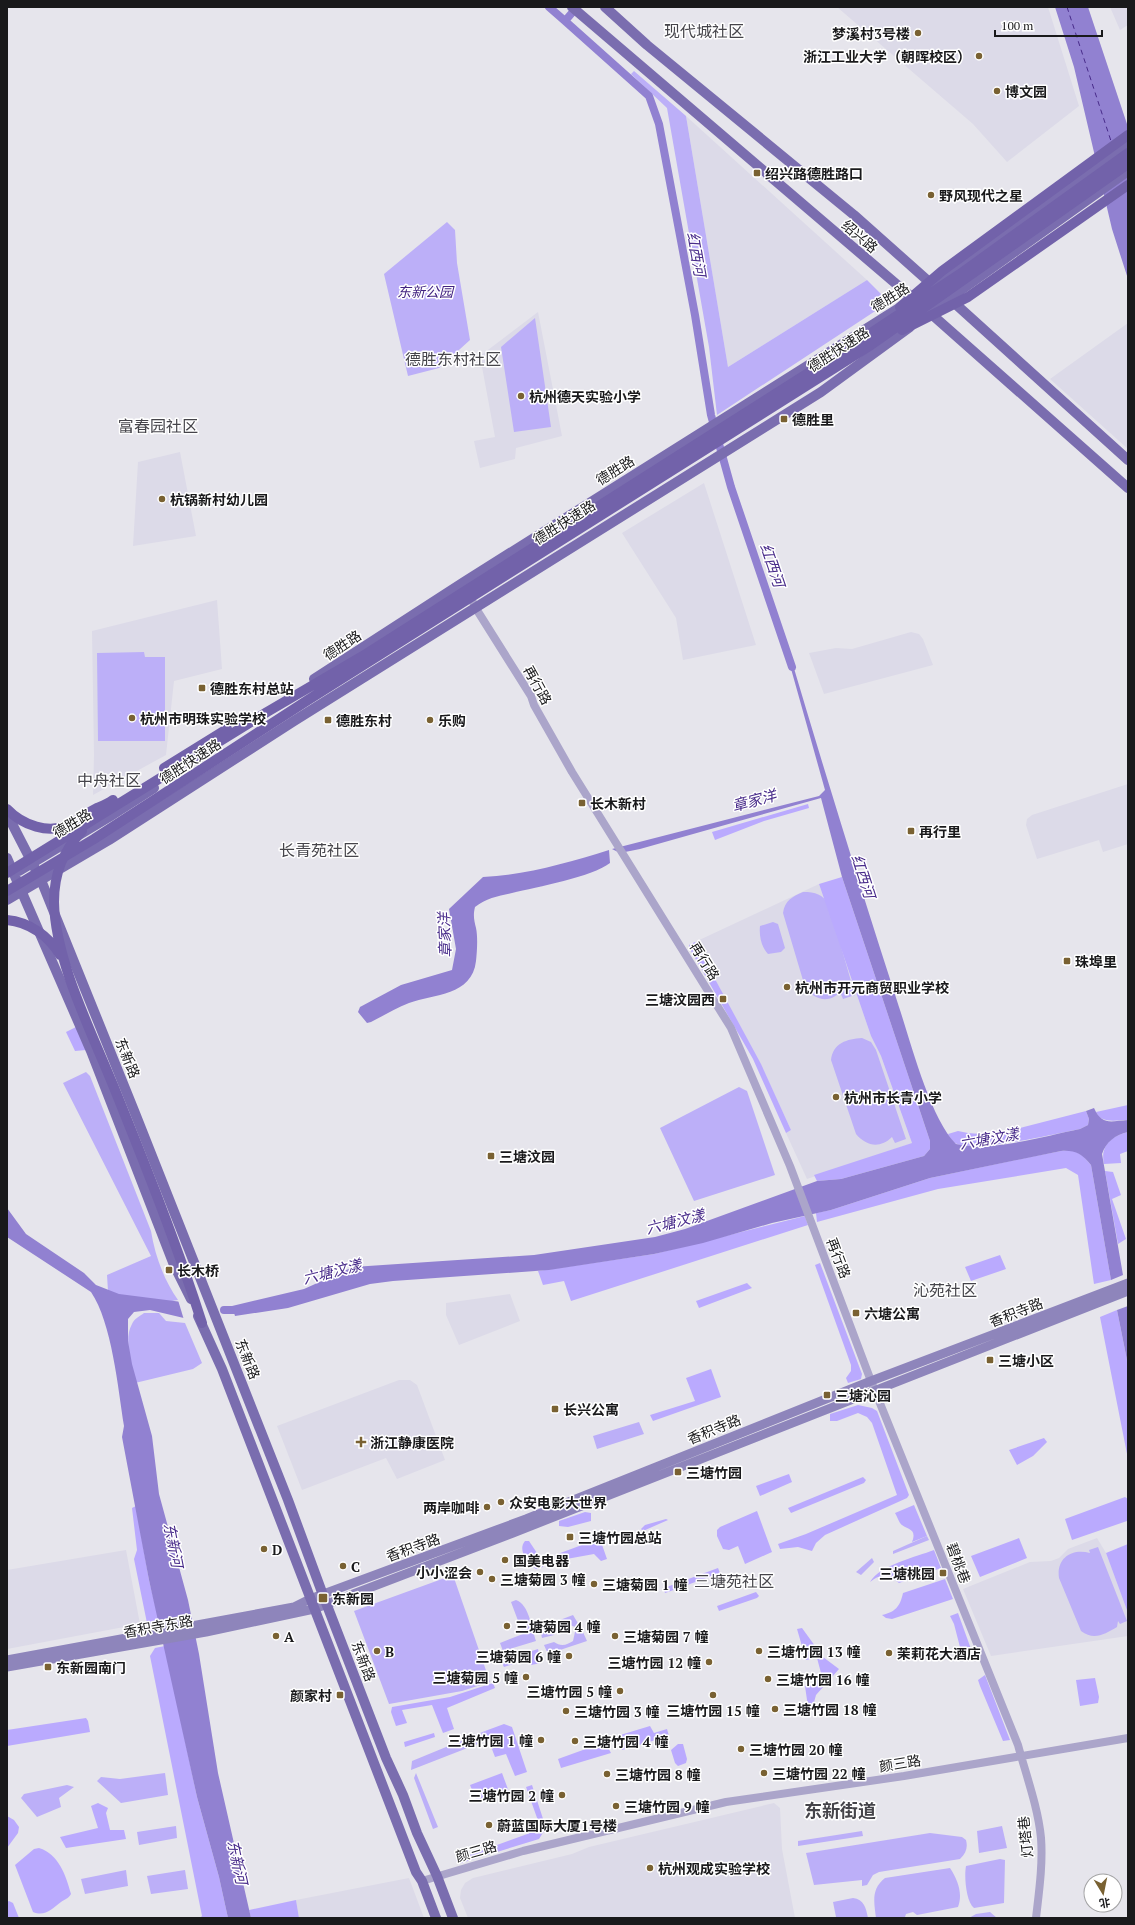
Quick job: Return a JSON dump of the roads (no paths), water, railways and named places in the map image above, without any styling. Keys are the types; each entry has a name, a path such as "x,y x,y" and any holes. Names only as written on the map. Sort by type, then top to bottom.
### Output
{"highway":[{"path":"868,335 942,271 1128,135"},
{"name":"德胜快速路","path":"9,875 267,712 366,654 868,335 960,274 1128,153"},
{"name":"德胜快速路","path":"7,891 94,839 308,700 871,345 1128,164"},
{"path":"871,345 968,297 1128,185"},
{"path":"7,809 16,818 38,827 51,828 68,825 105,805 236,723 267,712"},
{"path":"66,967 56,929 54,903 56,879 62,857 72,842 105,805"},
{"path":"7,920 23,923 45,936 57,950 66,967 182,1259 202,1323"}],"main road":[{"name":"绍兴路","path":"605,7 647,45 854,215 949,298 1128,460"},
{"name":"绍兴路","path":"575,10 929,312 1128,488"},
{"name":"德胜路","path":"9,875 32,864 109,817 279,701 464,582 934,286 1128,144"},
{"path":"7,900 23,892 109,840 475,607 821,392 929,312 1128,171"},
{"path":"985,249 982,255 985,260 991,265 999,263"},
{"name":"东新路","path":"7,814 41,880 235,1364 386,1758 403,1795 417,1833 437,1876 453,1918"},
{"name":"东新路","path":"7,858 9,875 23,892 91,1050 174,1265 222,1369 416,1872 422,1881 436,1918"},
{"name":"香积寺路","path":"325,1600 871,1381 1128,1283"},
{"name":"香积寺路","path":"312,1604 521,1530 1128,1291"},
{"name":"香积寺东路","path":"7,1667 206,1628 312,1604"},
{"name":"香积寺东路","path":"7,1660 152,1638"}],"street":[{"name":"再行路","path":"464,582 475,607 530,696 576,778 731,1028 790,1166 871,1381"},
{"name":"碧桃巷","path":"871,1381 937,1542 1021,1756"},
{"name":"颜三路","path":"422,1881 523,1852 726,1802 904,1776 1128,1738"},
{"name":"灯塔巷","path":"1021,1756 1035,1808 1041,1838 1041,1872 1036,1918"}],"water":[{"path":"1055,7 1088,7 1128,127 1128,279 1112,229 1074,67"},
{"path":"790,655 843,831 915,1059 938,1117 956,1144 970,1146 1001,1145 1080,1129 1088,1125 1089,1119 1086,1111 1094,1108 1100,1118 1104,1120 1128,1120 1128,1132 1119,1135 1112,1140 1106,1146 1102,1154 1123,1275 1111,1280 1091,1165 1084,1158 1074,1152 1061,1151 930,1178 831,1210 772,1223 703,1243 654,1254 549,1270 370,1284 288,1308 235,1316 232,1306 304,1289 353,1267 534,1255 655,1237 685,1229 817,1181 841,1179 924,1156 930,1149 930,1141 842,877 821,798 640,849 620,853 612,849 819,796 825,790 788,658"},
{"path":"609,850 610,863 591,873 564,881 502,895 484,901 475,907 474,918 477,932 476,961 473,972 467,981 460,987 450,992 409,1003 367,1023 358,1012 360,1007 401,985 452,970 456,949 449,909 483,877 531,871 562,864"},
{"name":"东新河","path":"7,1208 26,1234 84,1273 96,1285 119,1294 182,1302 188,1319 150,1310 134,1312 128,1319 128,1341 132,1364 152,1436 159,1494 188,1600 199,1654 218,1773 251,1918 228,1918 219,1877 197,1797 149,1580 122,1437 124,1426 113,1356 104,1321 91,1292 7,1237"},
{"path":"1128,1306 1128,1365 1117,1310"}],"waterway":[{"path":"549,7 565,21"},
{"name":"红西河","path":"577,7 565,21 649,96 659,124 695,315 711,415 731,487 792,667"},
{"name":"六塘汶漾","path":"224,1310 243,1310"}],"place":[{"name":"梦溪村3号楼","path":"918,33"},
{"name":"浙江工业大学（朝晖校区）","path":"979,56"},
{"name":"博文园","path":"997,91"},
{"name":"绍兴路德胜路口","path":"757,173"},
{"name":"野风现代之星","path":"931,195"},
{"name":"杭州德天实验小学","path":"521,396"},
{"name":"德胜里","path":"784,419"},
{"name":"杭锅新村幼儿园","path":"162,499"},
{"name":"德胜东村总站","path":"202,688"},
{"name":"杭州市明珠实验学校","path":"132,718"},
{"name":"德胜东村","path":"328,720"},
{"name":"乐购","path":"430,720"},
{"name":"长木新村","path":"582,803"},
{"name":"再行里","path":"911,831"},
{"name":"珠埠里","path":"1067,961"},
{"name":"杭州市开元商贸职业学校","path":"787,987"},
{"name":"三塘汶园西","path":"723,999"},
{"name":"杭州市长青小学","path":"836,1097"},
{"name":"三塘汶园","path":"491,1156"},
{"name":"长木桥","path":"169,1270"},
{"name":"六塘公寓","path":"856,1313"},
{"name":"三塘小区","path":"990,1360"},
{"name":"三塘沁园","path":"827,1395"},
{"name":"长兴公寓","path":"555,1409"},
{"name":"浙江静康医院","path":"361,1442"},
{"name":"三塘竹园","path":"678,1472"},
{"name":"众安电影大世界","path":"501,1502"},
{"name":"两岸咖啡","path":"487,1507"},
{"name":"三塘竹园总站","path":"570,1537"},
{"name":"D","path":"264,1549"},
{"name":"国美电器","path":"505,1560"},
{"name":"C","path":"343,1566"},
{"name":"小小涩会","path":"480,1572"},
{"name":"三塘桃园","path":"943,1573"},
{"name":"三塘菊园 3 幢","path":"492,1579"},
{"name":"三塘菊园 1 幢","path":"594,1584"},
{"name":"东新园","path":"323,1598"},
{"name":"三塘菊园 4 幢","path":"507,1626"},
{"name":"A","path":"276,1636"},
{"name":"三塘菊园 7 幢","path":"615,1636"},
{"name":"B","path":"377,1651"},
{"name":"三塘竹园 13 幢","path":"759,1651"},
{"name":"茉莉花大酒店","path":"889,1653"},
{"name":"三塘菊园 6 幢","path":"569,1656"},
{"name":"三塘竹园 12 幢","path":"709,1662"},
{"name":"东新园南门","path":"48,1667"},
{"name":"三塘菊园 5 幢","path":"526,1677"},
{"name":"三塘竹园 16 幢","path":"768,1679"},
{"name":"三塘竹园 5 幢","path":"620,1691"},
{"name":"颜家村","path":"340,1695"},
{"name":"三塘竹园 15 幢","path":"713,1695"},
{"name":"三塘竹园 18 幢","path":"775,1709"},
{"name":"三塘竹园 3 幢","path":"566,1711"},
{"name":"三塘竹园 1 幢","path":"541,1740"},
{"name":"三塘竹园 4 幢","path":"575,1741"},
{"name":"三塘竹园 20 幢","path":"741,1749"},
{"name":"三塘竹园 22 幢","path":"764,1773"},
{"name":"三塘竹园 8 幢","path":"607,1774"},
{"name":"三塘竹园 2 幢","path":"562,1795"},
{"name":"三塘竹园 9 幢","path":"616,1806"},
{"name":"蔚蓝国际大厦1号楼","path":"489,1825"},
{"name":"杭州观成实验学校","path":"650,1868"}],"district":[{"name":"现代城社区","path":"704,31"},
{"name":"德胜东村社区","path":"453,359"},
{"name":"富春园社区","path":"158,426"},
{"name":"中舟社区","path":"109,780"},
{"name":"长青苑社区","path":"319,850"},
{"name":"沁苑社区","path":"945,1290"},
{"name":"三塘苑社区","path":"734,1581"},
{"name":"东新街道","path":"840,1810"}],"park label":[{"name":"东新公园","path":"425,291"}],"water label":[{"name":"章家洋","path":"754,800"},
{"name":"章家洋","path":"444,935"}]}
